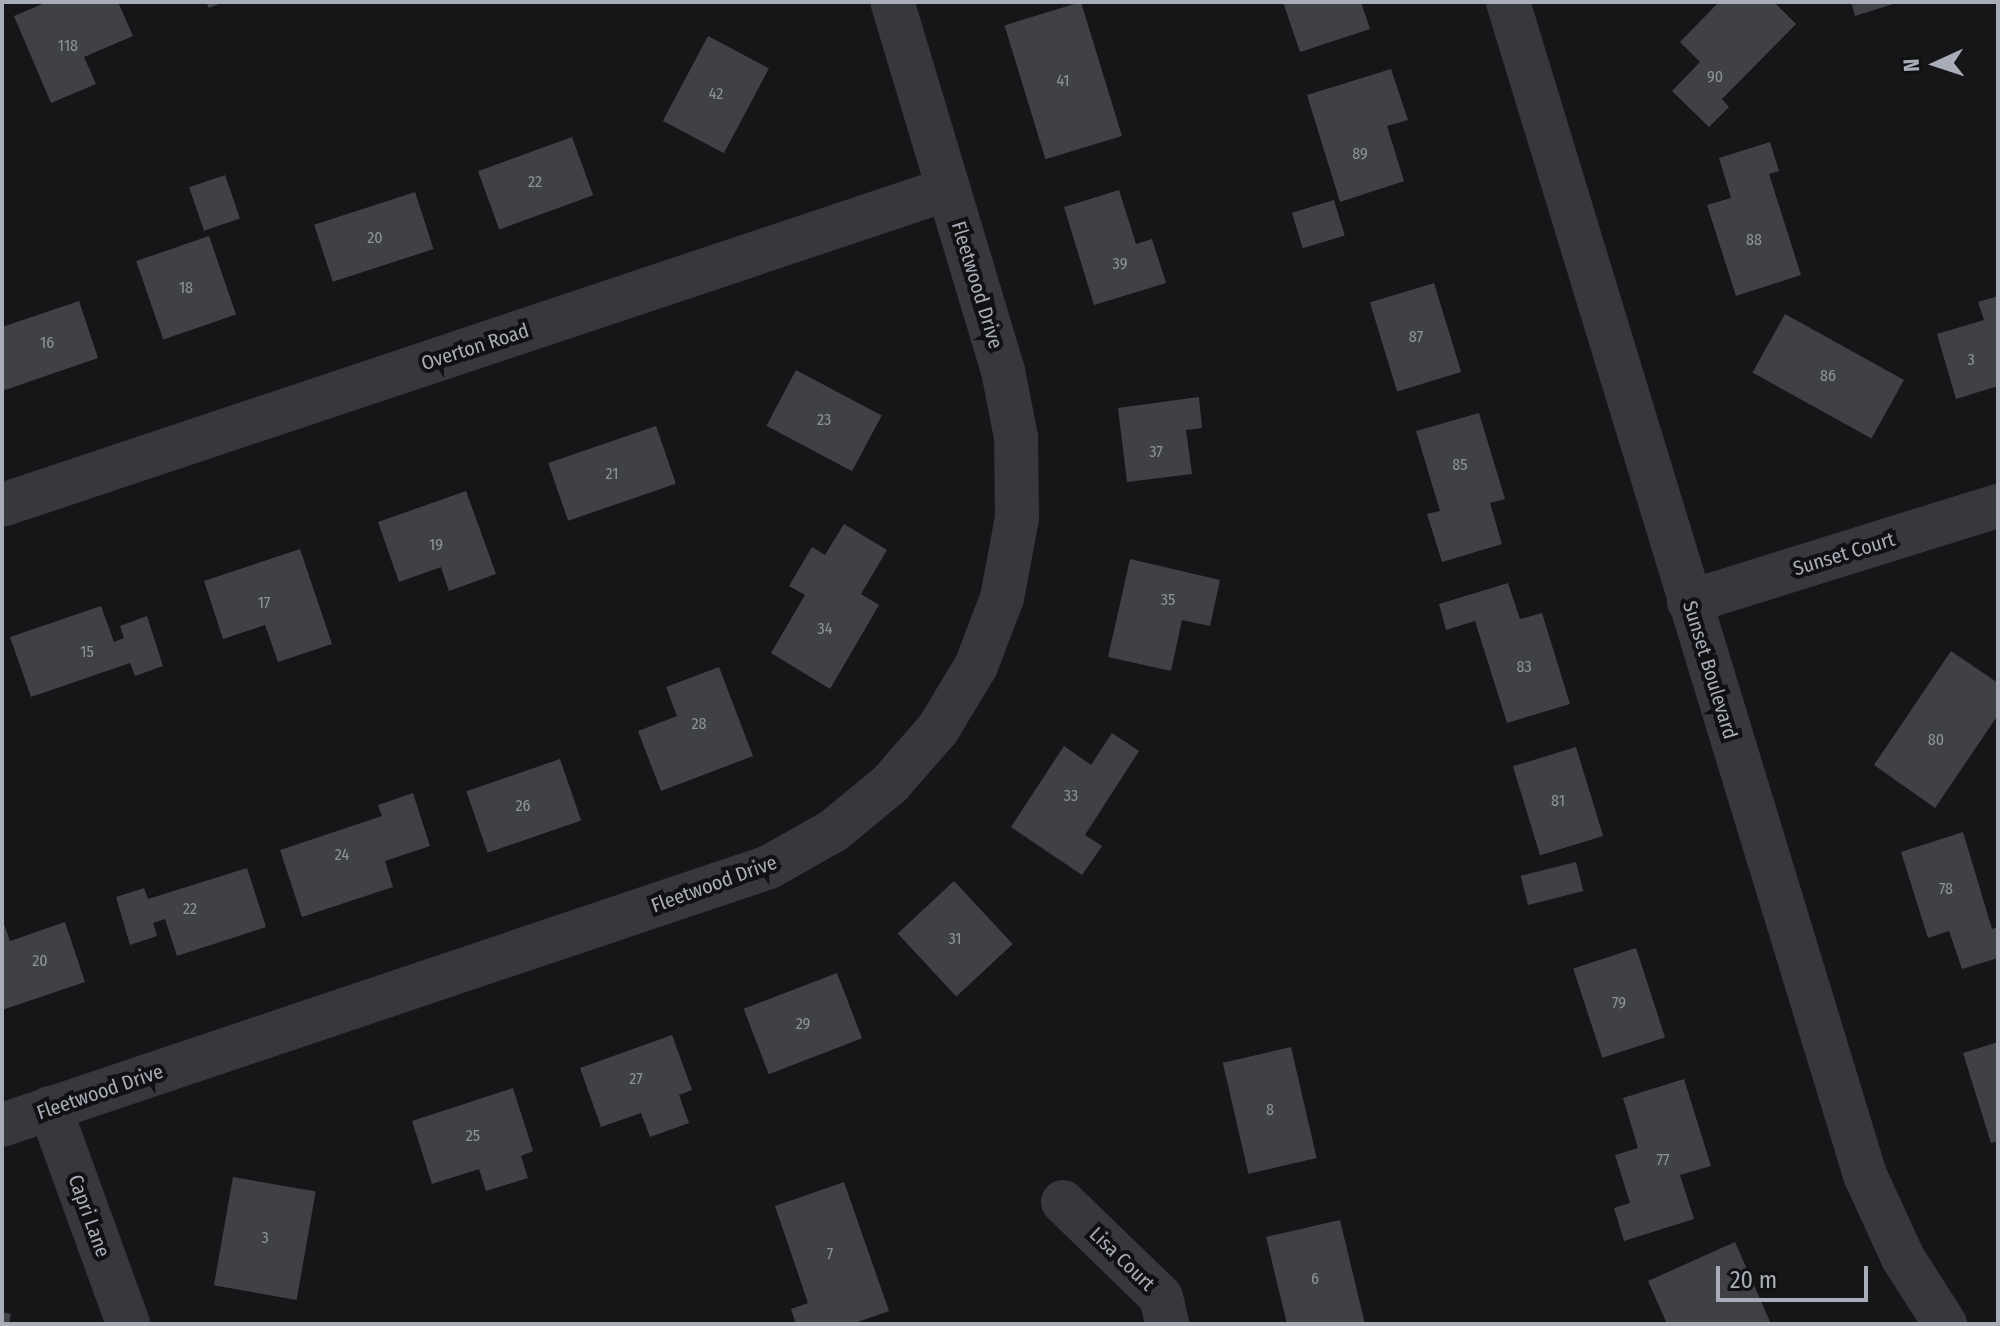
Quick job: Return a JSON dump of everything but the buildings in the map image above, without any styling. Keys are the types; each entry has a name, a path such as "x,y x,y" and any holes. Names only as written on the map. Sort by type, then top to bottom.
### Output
{"street":[{"name":"Fleetwood Drive","path":"2,1125 769,867 833,831 890,784 938,729 976,666 1002,598 1017,518 1016,437 1003,371 892,2"},
{"name":"Sunset Boulevard","path":"1508,2 1865,1175 1903,1258 1945,1324"},
{"name":"Overton Road","path":"2,505 948,189"},
{"name":"Sunset Court","path":"1689,602 1998,506"},
{"name":"Capri Lane","path":"50,1108 128,1324"},
{"name":"Lisa Court","path":"1063,1202 1161,1297 1167,1324"}]}
